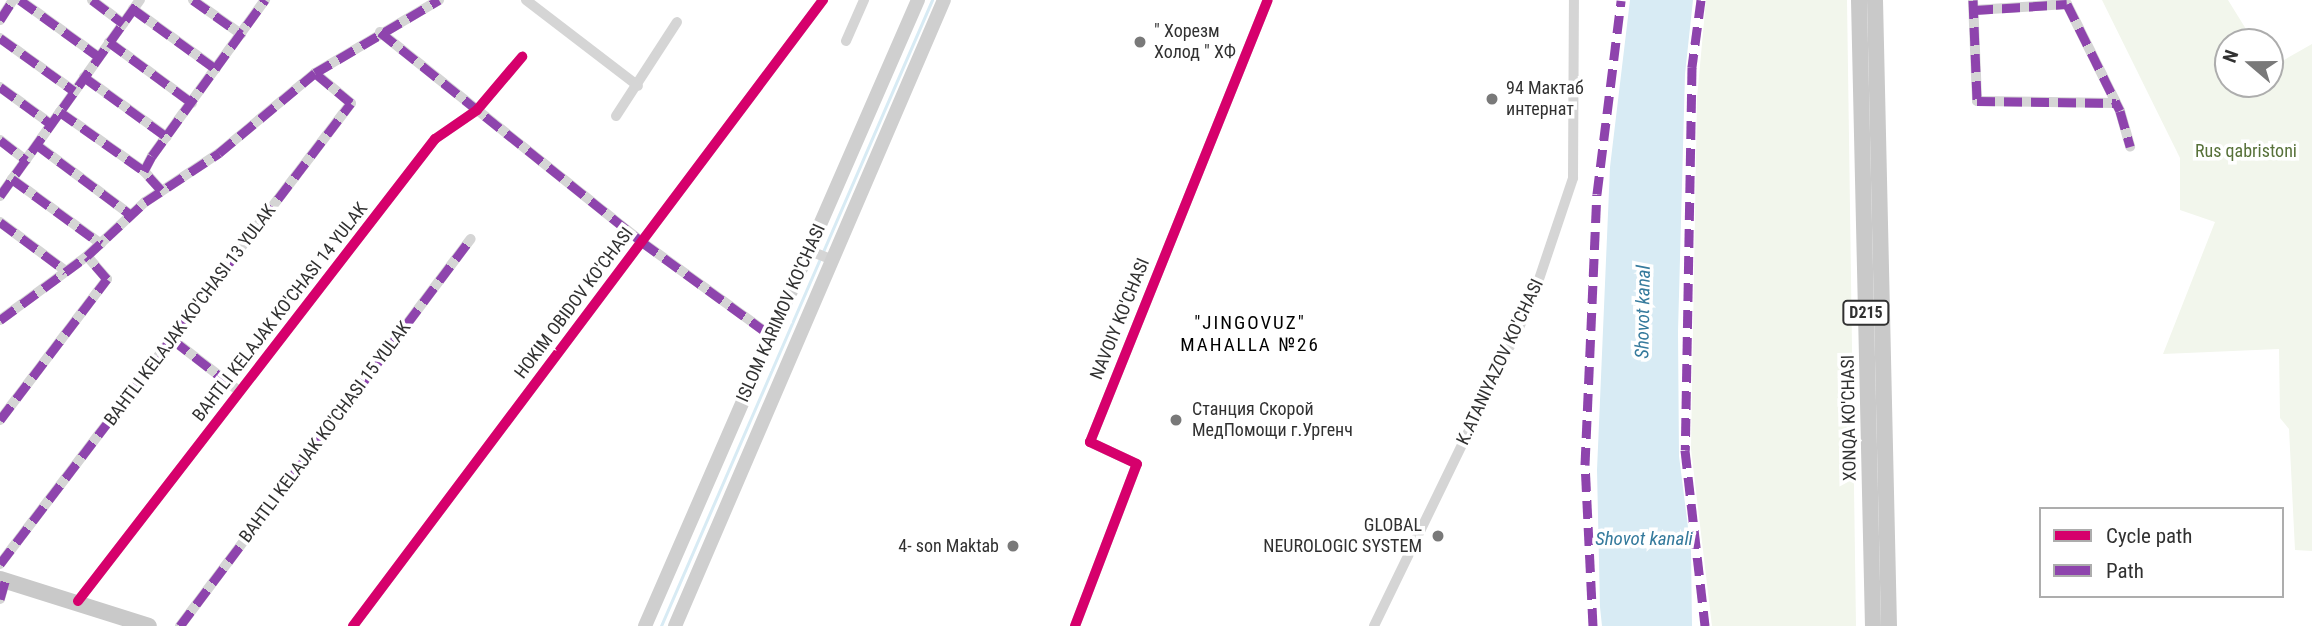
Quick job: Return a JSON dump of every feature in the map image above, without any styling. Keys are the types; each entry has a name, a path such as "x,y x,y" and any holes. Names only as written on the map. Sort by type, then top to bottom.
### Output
{"main road":[{"name":"ISLOM KARIMOV KO'CHASI","path":"645,626 918,0"},
{"name":"ISLOM KARIMOV KO'CHASI","path":"675,626 944,0"},
{"name":"XONQA KO'CHASI","path":"1859,0 1881,618"},
{"name":"XONQA KO'CHASI","path":"1875,0 1881,618"},
{"path":"3,580 78,601 149,626"}],"street":[{"path":"0,20 13,0"},
{"path":"20,0 99,57"},
{"path":"92,0 123,23"},
{"path":"0,196 140,0"},
{"path":"192,0 241,34"},
{"path":"144,171 265,0"},
{"path":"0,320 102,244 161,190 219,153 315,74 439,0"},
{"path":"526,0 638,86"},
{"name":"HOKIM OBIDOV KO'CHASI","path":"353,626 823,0"},
{"path":"846,41 864,0"},
{"name":"NAVOIY KO'CHASI","path":"1075,626 1137,464 1090,442 1268,0"},
{"name":"K.ATANIYAZOV KO'CHASI","path":"1374,626 1531,303 1573,178 1574,0"},
{"path":"2116,103 1977,101 1974,5 2067,4 2116,103 2130,147"},
{"path":"133,9 216,69"},
{"path":"616,116 638,86 677,22"},
{"path":"380,33 642,242 771,335"},
{"path":"0,38 74,91"},
{"path":"109,42 192,103"},
{"name":"BAHTLI KELAJAK KO'CHASI 14 YULAK","path":"78,601 435,139 477,110 522,57"},
{"name":"BAHTLI KELAJAK KO'CHASI 13 YULAK","path":"0,564 351,103 315,74"},
{"path":"84,77 167,137"},
{"path":"0,87 51,124"},
{"path":"60,112 144,171 161,190"},
{"path":"0,140 26,160"},
{"path":"37,145 131,215"},
{"path":"12,179 102,244"},
{"path":"0,222 66,271"},
{"name":"BAHTLI KELAJAK KO'CHASI 15 YULAK","path":"180,626 471,239"},
{"path":"808,250 831,259"},
{"path":"0,420 107,279 87,256"},
{"path":"173,340 239,391"},
{"path":"0,599 3,580"}],"green space":[{"path":"1706,0 1847,0 1856,626 1712,626 1691,449 1697,98"},
{"name":"Rus qabristoni","path":"2102,0 2228,0 2245,28 2214,28 2214,98 2284,98 2284,60 2312,44 2312,551 2295,550 2289,429 2280,418 2279,349 2163,354 2215,222 2180,210 2180,158"}],"water":[{"name":"Shovot kanali","path":"1630,0 1693,0 1685,74 1678,332 1679,456 1691,551 1692,626 1602,626 1600,607 1597,470 1610,167"}],"waterway":[{"path":"661,626 932,0"}],"marked path":[{"path":"0,20 13,0"},
{"path":"20,0 99,57"},
{"path":"92,0 123,23"},
{"path":"0,196 140,0"},
{"path":"193,0 241,34"},
{"path":"161,190 144,171 152,156 265,0"},
{"path":"0,320 87,256 145,202 219,153 315,73 439,0"},
{"path":"1593,626 1585,465 1597,194 1621,0"},
{"path":"1701,0 1692,67 1685,450 1705,626"},
{"path":"1973,0 1977,101 2116,103"},
{"path":"1975,10 2067,4 2120,111 2130,147"},
{"path":"133,9 216,69"},
{"path":"380,32 642,242 770,335"},
{"path":"0,38 74,91"},
{"path":"109,42 192,103"},
{"path":"0,564 351,103 315,73"},
{"path":"84,77 167,137"},
{"path":"0,87 51,124"},
{"path":"60,112 144,171"},
{"path":"0,140 26,160"},
{"path":"37,145 131,215"},
{"path":"12,179 101,244"},
{"path":"0,222 66,271"},
{"path":"180,626 471,239"},
{"path":"0,420 107,279 87,256"},
{"path":"173,340 239,391"},
{"path":"0,599 5,581"}],"cycle path":[{"path":"353,626 823,0"},
{"path":"1075,626 1137,464 1090,442 1268,0"},
{"path":"78,601 435,139 477,110 522,57"}],"place":[{"name":"\" Хорезм Холод \" ХФ","path":"1140,42"},
{"name":"94 Мактаб интернат","path":"1492,99"},
{"name":"Станция Скорой МедПомощи г.Ургенч","path":"1176,420"},
{"name":"GLOBAL NEUROLOGIC SYSTEM","path":"1438,536"},
{"name":"4- son Maktab","path":"1013,546"}],"district":[{"name":"\"JINGOVUZ\" MAHALLA №26","path":"1250,334"}],"water label":[{"name":"Shovot kanal","path":"1643,312"}]}
